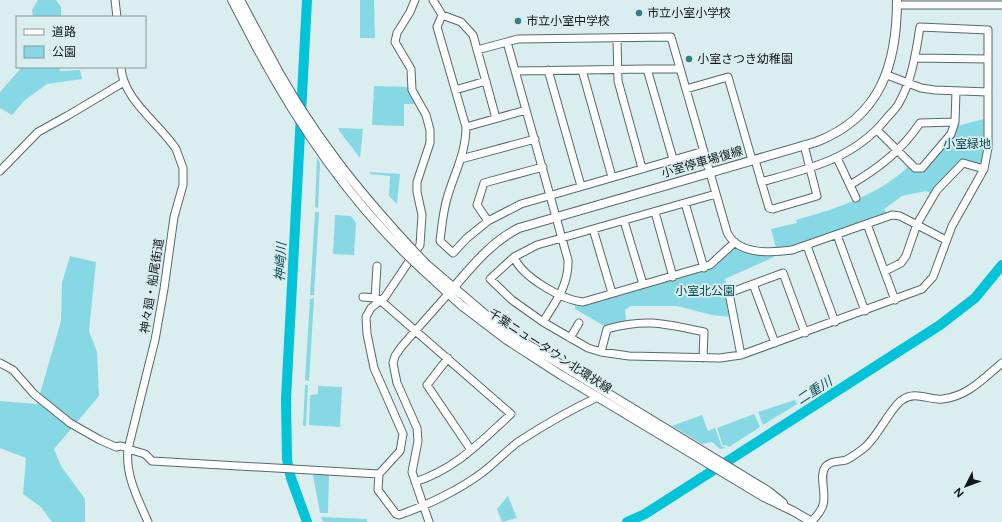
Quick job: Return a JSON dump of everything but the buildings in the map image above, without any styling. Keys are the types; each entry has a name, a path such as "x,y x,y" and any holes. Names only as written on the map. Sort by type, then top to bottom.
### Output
{"main road":[{"name":"千葉ニュータウン北環状線","path":"232,0 259,45"},
{"name":"千葉ニュータウン北環状線","path":"240,0 284,98 325,160 366,211 424,267 507,340 598,397 711,460"},
{"name":"小室停車場復線","path":"451,291 483,254 497,241 519,228 556,216 804,146 826,138 852,122 868,106 887,75 896,40 897,2"},
{"name":"千葉ニュータウン北環状線","path":"451,291 522,341 727,470 768,491 793,511 811,522"}],"street":[{"path":"116,0 117,16"},
{"path":"415,0 410,12 397,33 396,42 411,69 413,94 426,115 430,130 430,143 417,182 417,192 422,215 420,246 367,314 367,334 374,368 402,428 403,440 400,451 379,474 378,490 396,514 399,515 423,507 483,472 497,459 534,432 572,409 598,397"},
{"path":"433,0 442,15 461,22 473,35 496,118"},
{"path":"897,2 1002,5"},
{"path":"442,15 437,27 466,127 466,142 442,217 440,241 453,253 467,238 488,221 521,204 704,151"},
{"path":"716,194 538,245 514,257 490,279 512,300 543,322 588,348 618,356 703,358 741,355 866,311 922,289 930,282 952,226 984,169 988,148 988,30 920,27 915,58 899,103 877,130 854,149 838,158 810,168 761,182"},
{"path":"477,50 518,39 671,37 727,232 735,242 747,249 775,252 807,246 892,215 900,216 946,240"},
{"path":"617,38 618,81 642,168"},
{"path":"507,42 568,260 569,273 566,284 543,322"},
{"path":"915,58 988,59"},
{"name":"神々廻・船尾街道","path":"121,68 124,82 135,100 176,148 184,177 174,217 159,318 128,448 128,469 148,522"},
{"path":"647,69 673,159"},
{"path":"515,71 680,69"},
{"path":"548,70 581,186"},
{"path":"582,70 612,177"},
{"path":"887,75 921,88 956,92 988,92"},
{"path":"686,89 728,77 761,182 767,206 773,209 817,196 804,146"},
{"path":"455,90 486,81"},
{"path":"0,170 38,132 124,82"},
{"path":"877,130 915,168 922,168 947,141 955,122 956,92"},
{"path":"466,127 526,110"},
{"path":"850,185 872,173 898,151 920,123 955,122"},
{"path":"461,159 535,139"},
{"path":"838,158 856,198"},
{"path":"885,271 901,263 906,256 917,224 937,190 963,163 984,169"},
{"path":"488,221 477,205 484,183 542,167"},
{"path":"685,203 704,268"},
{"path":"655,212 673,277"},
{"path":"624,221 643,284"},
{"path":"867,224 895,300"},
{"path":"593,229 612,293"},
{"path":"837,235 866,311"},
{"path":"514,257 527,274 560,295 573,301 583,302 704,268 717,261 735,242"},
{"path":"807,246 835,322"},
{"path":"377,266 378,299"},
{"path":"741,355 728,296 729,293 784,273 805,333"},
{"path":"753,284 775,343"},
{"path":"429,522 415,482 412,467 418,441 417,428 397,383 393,370 395,356 451,291"},
{"path":"363,298 378,299 511,414 471,450 446,469 415,482"},
{"path":"601,352 607,329 630,323 655,322 704,332 703,358"},
{"path":"570,338 579,323"},
{"path":"448,358 427,385 471,450"},
{"path":"0,363 21,377 34,394 70,423 116,447 121,446 145,454 152,461 379,474"},
{"path":"811,522 819,513 824,503 824,471 826,466 833,461 847,459 863,449 886,422 899,402 903,399 918,395 942,399 950,398 978,386 1002,363"}],"green space":[{"path":"38,0 56,0 61,7 61,16 33,16 32,10"},
{"path":"360,0 374,0 375,38 360,38"},
{"path":"21,68 59,68 60,71 80,70 82,79 47,84 25,100 12,115 0,108 0,92"},
{"path":"374,86 409,87 417,104 404,104 404,126 372,125"},
{"name":"小室緑地","path":"984,119 983,162 979,164 961,160 932,194 926,191 902,196 884,209 886,213 818,239 776,248 771,229 797,223 796,220 842,206 856,200 884,185 909,166 923,171 949,143 957,126"},
{"path":"338,128 363,129 360,158 340,132"},
{"path":"317,158 320,163 318,208 315,207"},
{"path":"369,172 400,174 397,204 389,196 390,176 371,174"},
{"path":"315,212 319,212 314,295 310,295"},
{"path":"335,215 351,216 356,223 354,255 333,254"},
{"name":"小室北公園","path":"736,247 743,252 774,255 774,257 725,279 728,292 726,297 731,317 712,315 677,306 631,306 625,310 626,321 606,327 575,309 575,303 705,269"},
{"path":"70,256 96,262 89,331 97,352 99,396 54,449 61,466 85,499 85,522 52,522 41,507 23,494 26,458 0,448 0,401 37,404 61,321 62,283"},
{"path":"314,298 309,381 305,380 310,299"},
{"path":"305,385 308,385 306,426 303,426"},
{"path":"318,386 342,387 340,427 309,425 310,395 318,394"},
{"path":"795,400 797,404 763,425 758,412"},
{"path":"754,414 760,427 729,447 726,445 723,446 717,428"},
{"path":"702,415 708,431 715,428 722,447 727,448 720,449 712,442 702,444 672,426"},
{"path":"313,475 329,475 328,513 320,513"},
{"path":"508,496 517,518 502,522 497,509"},
{"path":"321,517 367,519 367,522 323,522"}],"waterway":[{"name":"神崎川","path":"307,0 286,399 287,460 291,478 307,522"},
{"name":"二重川","path":"627,522 645,514 940,325 975,298 1002,265"}],"place":[{"name":"市立小室小学校","path":"639,13"},
{"name":"市立小室中学校","path":"518,21"},
{"name":"小室さつき幼稚園","path":"689,59"}]}
